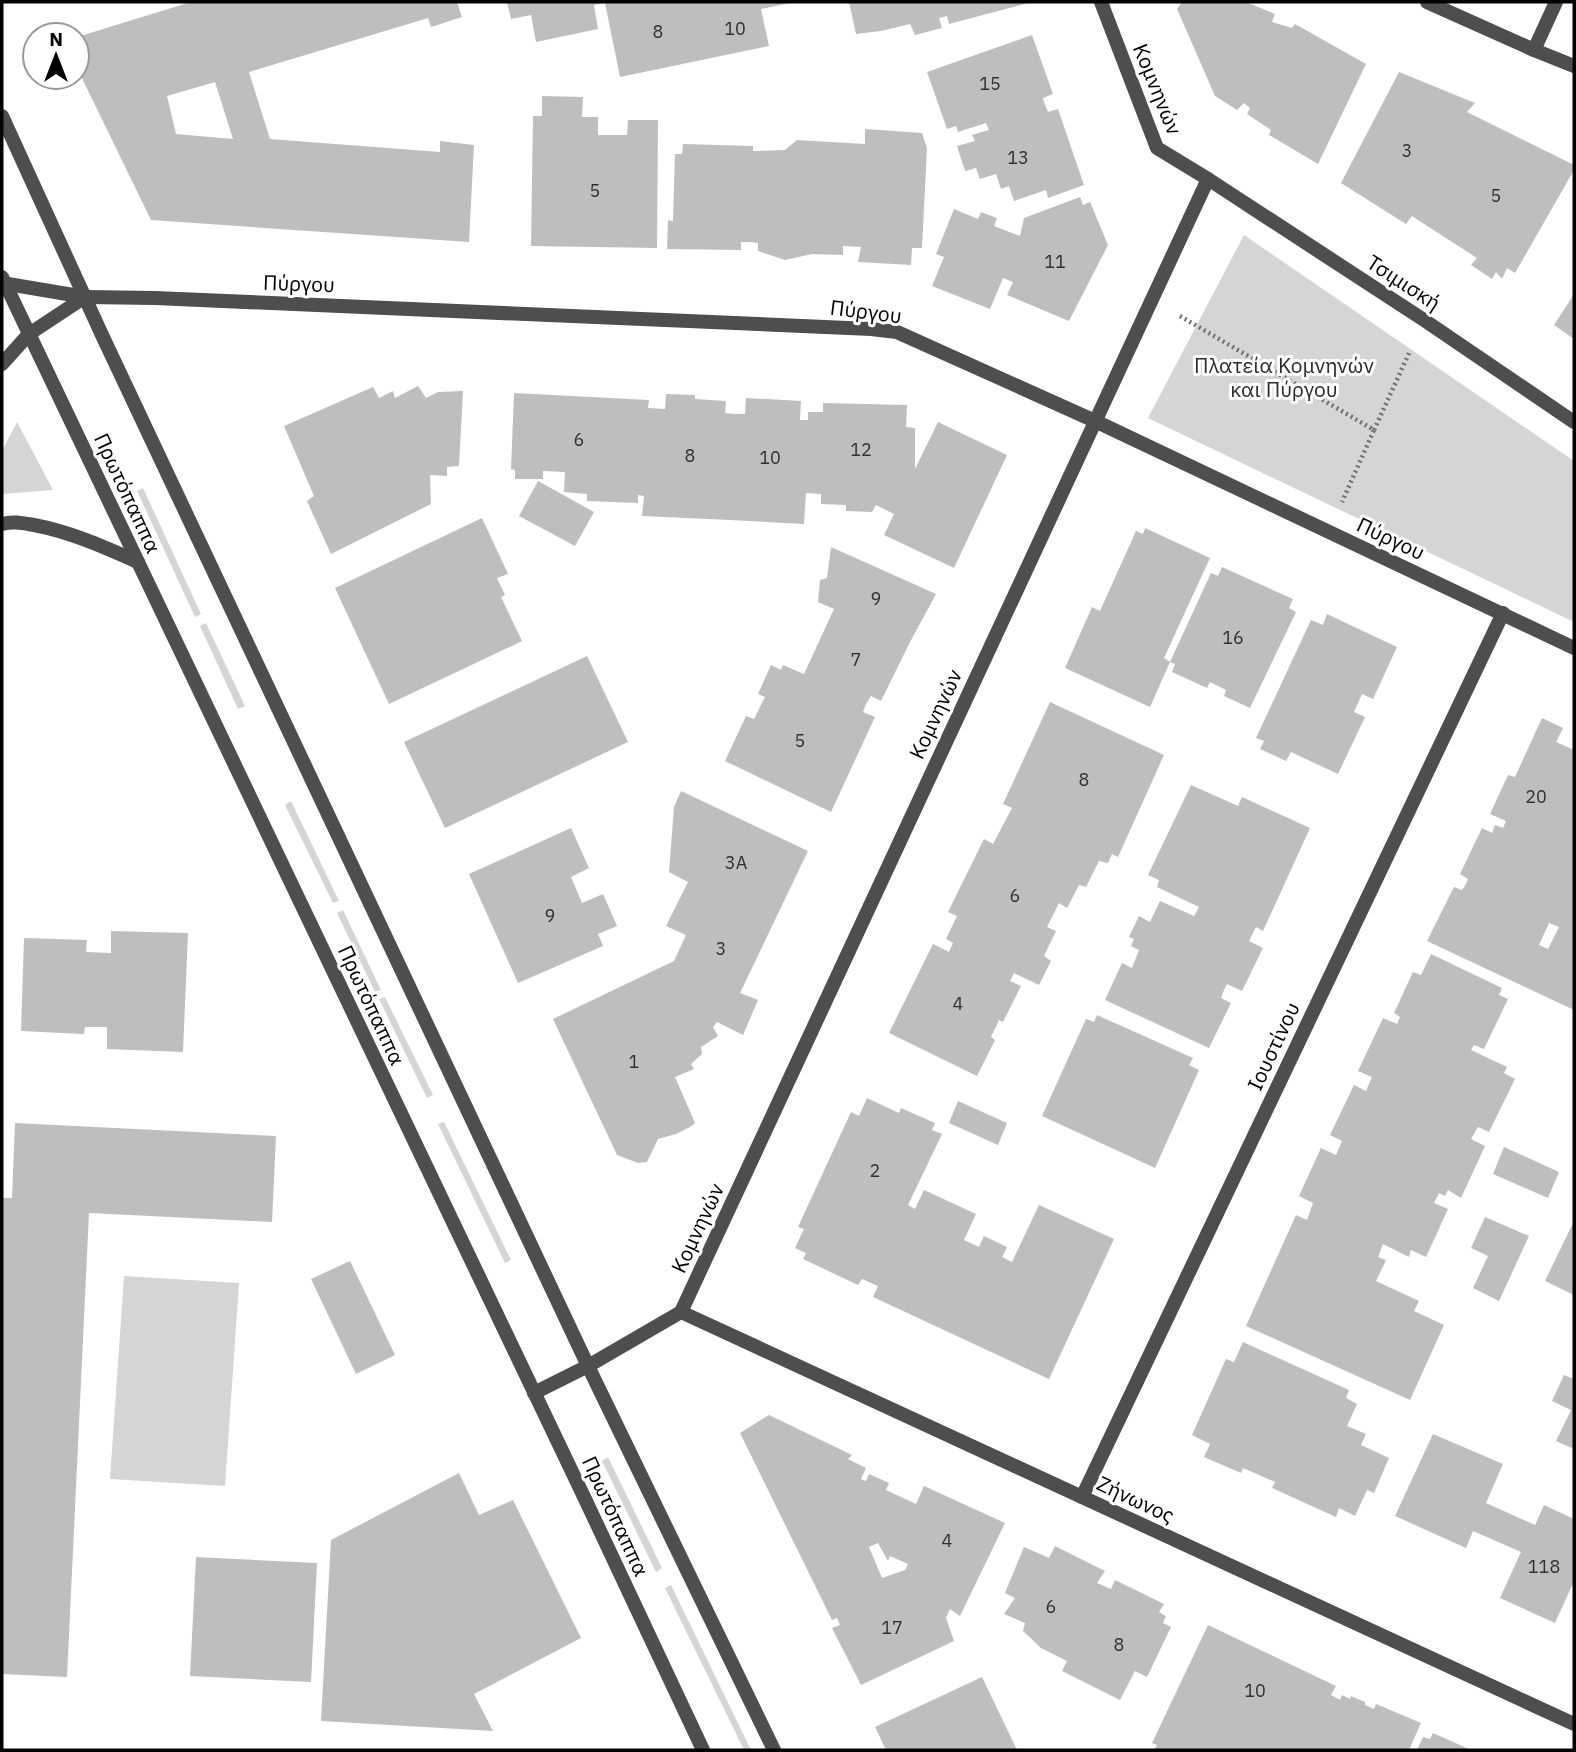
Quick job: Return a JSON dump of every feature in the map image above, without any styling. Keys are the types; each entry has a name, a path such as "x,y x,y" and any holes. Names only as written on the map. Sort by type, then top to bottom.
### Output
{"street":[{"name":"Κομνηνών","path":"681,1312 1208,179 1157,148 1101,2"},
{"path":"1427,2 1574,66"},
{"path":"1534,50 1556,2"},
{"name":"Πρωτόπαππα","path":"2,116 588,1366 774,1750"},
{"name":"Τσιμισκή","path":"1208,179 1574,422"},
{"name":"Πρωτόπαππα","path":"3,281 703,1750"},
{"name":"Πύργου","path":"3,281 85,297 897,332 1095,421 1574,648"},
{"path":"2,364 29,334 85,297"},
{"path":"2,524 12,522 55,529 138,562"},
{"name":"Ιουστίνου","path":"1082,1497 1503,613"},
{"path":"534,1393 588,1366 681,1312"},
{"name":"Ζήνωνος","path":"681,1312 1574,1724"}],"path":[{"path":"1153,300 1374,430"},
{"path":"1328,531 1424,320"}],"green space":[{"name":"Πλατεία Κομνηνών και Πύργου","path":"1244,235 1574,461 1574,622 1148,418"},
{"path":"17,422 53,490 2,494 2,451"},
{"path":"143,488 201,614 195,617 137,491"},
{"path":"206,623 245,706 238,709 200,626"},
{"path":"291,801 339,901 333,903 285,805"},
{"path":"343,910 381,990 375,992 337,913"},
{"path":"385,997 433,1095 427,1098 379,999"},
{"path":"444,1122 511,1260 505,1263 438,1124"},
{"path":"124,1276 239,1283 225,1486 110,1479"},
{"path":"608,1457 662,1568 656,1572 602,1461"},
{"path":"671,1585 751,1750 744,1750 665,1588"}],"building":[{"path":"191,2 457,2 462,17 431,27 428,18 249,72 270,139 440,152 440,141 474,145 469,242 151,220 88,91 91,91 91,33","holes":["215,82 233,139 176,134 167,96"]},
{"path":"507,2 791,3 761,9 769,46 620,77 605,3 594,5 598,29 536,42 531,15 511,19"},
{"path":"849,2 1028,3 949,24 947,16 939,18 942,28 915,35 910,24 856,34"},
{"path":"1182,2 1246,2 1275,14 1272,22 1292,28 1295,24 1366,64 1318,164 1269,135 1271,130 1247,114 1250,108 1244,103 1237,110 1215,96 1177,9"},
{"path":"1032,35 1053,94 1043,98 1044,102 1048,112 1058,109 1084,185 1048,198 1046,190 1014,201 1009,186 1001,189 996,174 980,179 976,168 965,171 957,146 975,141 972,135 989,130 986,123 958,132 956,126 947,129 927,72"},
{"path":"1399,72 1475,103 1467,112 1574,165 1574,170 1515,273 1507,268 1502,279 1496,272 1492,279 1471,265 1477,258 1412,216 1406,224 1341,183"},
{"path":"542,96 583,97 582,117 598,117 598,135 627,135 628,120 658,120 657,248 531,246 533,116 542,116"},
{"path":"865,129 922,133 927,148 922,248 912,248 911,265 858,262 861,247 843,246 843,255 812,254 785,260 758,251 758,243 751,242 741,242 741,250 667,249 668,220 673,221 675,154 682,154 683,144 753,146 753,151 785,150 797,140 865,144"},
{"path":"1080,197 1083,205 1090,202 1108,245 1069,321 1007,295 1013,282 1003,278 990,309 932,286 944,257 936,254 954,209 978,219 981,212 997,218 994,226 1020,236 1024,218"},
{"path":"1574,294 1574,339 1554,325"},
{"path":"418,386 426,398 438,392 463,391 459,466 447,467 447,476 430,475 431,504 331,554 307,501 314,496 284,426 373,387 379,398 393,391 395,398"},
{"path":"514,393 649,400 648,408 665,409 666,394 695,395 695,399 726,401 725,413 735,414 745,414 746,398 801,401 800,420 808,420 808,412 823,412 823,403 907,405 906,427 915,428 915,469 938,422 1007,455 954,568 884,535 894,514 876,505 872,512 846,511 846,505 821,504 821,494 806,493 804,524 642,516 644,496 638,495 638,503 587,501 587,494 564,492 565,472 543,471 543,479 515,479 515,470 511,469"},
{"path":"538,481 594,512 575,546 519,516"},
{"path":"482,518 508,574 497,578 505,595 501,597 522,641 389,704 335,588"},
{"path":"1145,528 1210,558 1164,658 1170,662 1150,707 1065,668 1092,607 1100,611 1136,531 1143,534"},
{"path":"831,547 936,594 881,701 871,696 866,704 863,712 875,717 831,812 725,761 746,716 754,719 765,697 758,694 771,665 781,670 783,665 804,674 834,609 818,602 820,580 827,578"},
{"path":"1222,567 1293,599 1289,608 1296,612 1250,708 1224,696 1226,690 1210,682 1207,688 1172,672 1175,664 1170,662 1211,573 1218,576"},
{"path":"1327,614 1397,647 1373,699 1362,694 1354,712 1365,717 1338,774 1291,752 1286,761 1260,749 1264,741 1256,738 1311,620 1323,625"},
{"path":"587,656 628,742 445,828 404,742"},
{"path":"1050,702 1164,755 1118,857 1112,854 1108,863 1099,861 1086,887 1079,885 1067,908 1059,903 1047,927 1056,931 1044,956 1051,961 1039,985 1014,973 1010,981 1021,986 1003,1022 999,1020 991,1037 995,1040 977,1076 889,1033 933,944 949,952 953,943 946,939 957,916 948,912 984,839 993,844 1012,808 1003,804"},
{"path":"1542,718 1563,728 1556,742 1574,750 1574,1010 1427,941 1454,887 1462,890 1466,884 1468,879 1460,874 1482,828 1492,833 1495,825 1503,828 1506,821 1490,814 1508,775 1515,777","holes":["1549,923 1559,927 1548,949 1539,945"]},
{"path":"1191,785 1238,806 1242,797 1310,828 1263,931 1256,927 1249,941 1263,948 1242,991 1227,984 1224,990 1221,998 1231,1003 1209,1048 1105,1000 1122,963 1132,968 1139,950 1131,946 1134,939 1129,937 1139,916 1150,922 1160,901 1194,916 1199,907 1157,887 1159,880 1148,875"},
{"path":"681,791 808,851 740,993 758,1000 743,1035 717,1022 713,1027 718,1036 701,1047 702,1054 691,1064 694,1069 675,1077 695,1123 676,1134 658,1139 647,1162 638,1163 617,1155 553,1019 674,961 686,935 666,926 688,882 669,872 674,807"},
{"path":"571,828 589,868 571,877 582,903 603,894 617,926 598,934 603,946 518,983 469,874"},
{"path":"111,931 188,933 183,1052 107,1049 107,1027 85,1027 84,1034 21,1031 24,938 87,940 86,952 111,953"},
{"path":"1431,954 1502,988 1499,995 1508,999 1484,1049 1474,1045 1471,1050 1507,1067 1504,1073 1515,1079 1489,1132 1478,1127 1471,1139 1485,1146 1461,1198 1448,1190 1445,1196 1439,1193 1434,1203 1448,1209 1426,1257 1411,1250 1409,1257 1383,1244 1378,1257 1386,1260 1376,1281 1419,1301 1414,1311 1444,1325 1410,1400 1246,1326 1296,1215 1307,1220 1313,1203 1299,1196 1321,1148 1336,1155 1342,1141 1330,1135 1354,1085 1366,1091 1372,1077 1358,1071 1383,1018 1397,1024 1400,1017 1394,1013 1413,972 1421,975"},
{"path":"1097,1015 1193,1058 1189,1065 1199,1070 1155,1168 1042,1116 1086,1019 1094,1022"},
{"path":"867,1098 899,1113 901,1108 935,1123 932,1130 942,1134 908,1205 915,1209 924,1190 976,1214 964,1240 979,1247 984,1236 1007,1247 1002,1257 1012,1262 1039,1205 1114,1239 1049,1379 873,1297 878,1286 862,1279 858,1285 803,1259 806,1253 795,1248 804,1229 798,1227 851,1112 859,1116"},
{"path":"958,1101 1007,1123 998,1145 949,1123"},
{"path":"15,1123 276,1136 272,1222 89,1213 67,1677 2,1674 2,1198 12,1198"},
{"path":"1504,1147 1559,1172 1548,1198 1493,1174"},
{"path":"1485,1217 1529,1236 1499,1301 1473,1288 1488,1256 1471,1248"},
{"path":"1574,1221 1574,1295 1545,1281"},
{"path":"350,1261 395,1355 356,1374 311,1279"},
{"path":"1243,1342 1349,1390 1346,1398 1357,1404 1347,1426 1366,1434 1361,1445 1389,1458 1374,1493 1367,1490 1355,1516 1339,1508 1336,1517 1272,1488 1275,1482 1243,1468 1241,1473 1204,1457 1210,1444 1192,1435 1226,1359 1234,1362"},
{"path":"1564,1375 1574,1379 1574,1449 1556,1441 1571,1410 1552,1401"},
{"path":"769,1415 852,1455 848,1459 866,1468 861,1479 866,1481 869,1474 889,1483 886,1490 916,1504 924,1486 1005,1523 960,1616 950,1609 946,1618 954,1641 861,1685 832,1628 840,1625 837,1618 832,1620 740,1433","holes":["878,1543 888,1561 890,1556 908,1564 905,1570 882,1578 869,1547"]},
{"path":"1433,1434 1503,1464 1486,1503 1535,1525 1544,1505 1574,1519 1574,1581 1555,1623 1500,1598 1521,1552 1473,1531 1466,1548 1395,1516"},
{"path":"459,1473 479,1515 513,1500 581,1638 474,1694 493,1731 321,1721 331,1540"},
{"path":"1055,1546 1105,1571 1097,1583 1111,1589 1115,1580 1164,1604 1159,1612 1166,1616 1163,1623 1171,1627 1147,1677 1135,1671 1120,1700 1062,1671 1067,1661 1041,1648 1023,1631 1025,1623 1004,1614 1015,1598 1005,1593 1024,1547 1049,1558"},
{"path":"196,1557 317,1563 311,1682 190,1676"},
{"path":"1208,1625 1336,1686 1331,1695 1340,1700 1342,1695 1350,1699 1351,1696 1374,1709 1376,1704 1421,1723 1409,1750 1154,1750 1157,1745 1152,1743"},
{"path":"982,1677 1017,1750 886,1750 875,1727"},
{"path":"1433,1733 1471,1750 1417,1750 1423,1737 1430,1739"}]}
